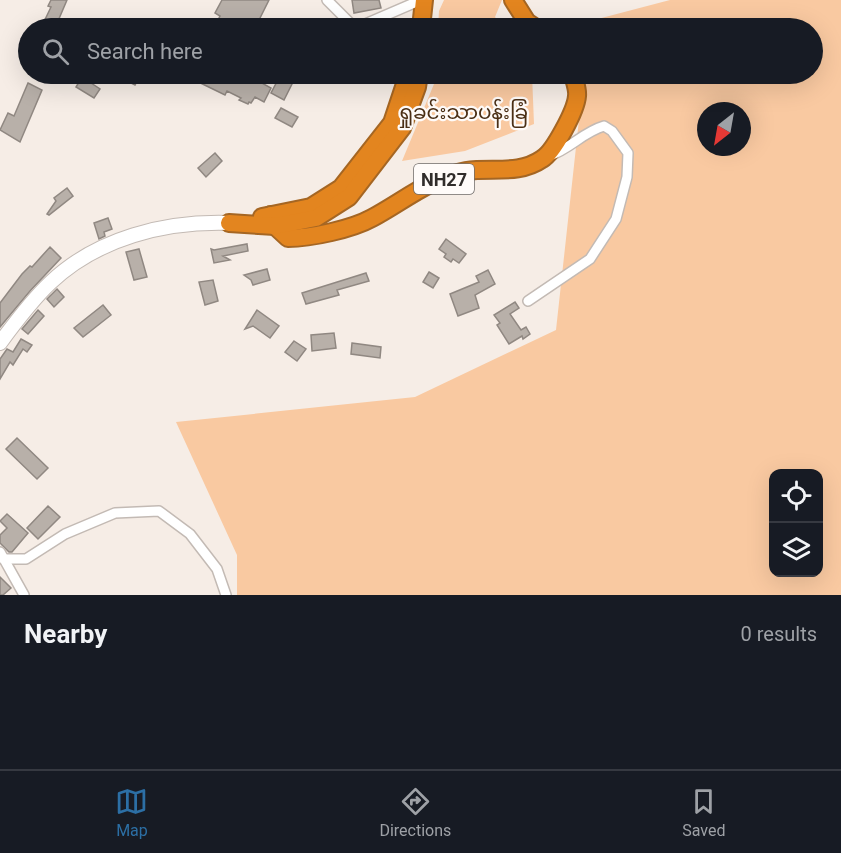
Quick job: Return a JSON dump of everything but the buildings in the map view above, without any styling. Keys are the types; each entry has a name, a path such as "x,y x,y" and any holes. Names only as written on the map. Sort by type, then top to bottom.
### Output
{"highway":[{"path":"513,0 524,18"},
{"path":"413,18 417,1"},
{"path":"417,1 420,18"},
{"name":"NH27","path":"273,220 311,207 341,188 392,123 405,84"},
{"name":"NH27","path":"229,223 316,218 349,197 402,128 417,84"},
{"path":"544,158 561,135 578,95 575,84"},
{"name":"NH27","path":"273,220 288,238 322,235 370,220 436,181 466,171 526,168 544,158"}],"main road":[{"path":"0,343 50,283 95,251 142,232 209,222 229,223"}],"street":[{"path":"327,0 345,18"},
{"path":"378,18 417,1"},
{"path":"528,301 590,259 616,219 627,177 628,153 612,131 604,126 591,130 562,152 544,158"},
{"path":"1,558 26,559 65,534 115,513 159,511 189,534 217,569 226,595"},
{"path":"1,558 24,595"}],"green space":[{"path":"444,0 502,0 496,18 439,18"},
{"path":"670,0 841,0 841,595 237,595 237,555 176,422 415,397 556,330 583,84 823,84 823,18 601,18"},
{"name":"ရှုခင်းသာပန်းခြံ","path":"434,84 532,84 534,124 465,151 402,161"}]}
